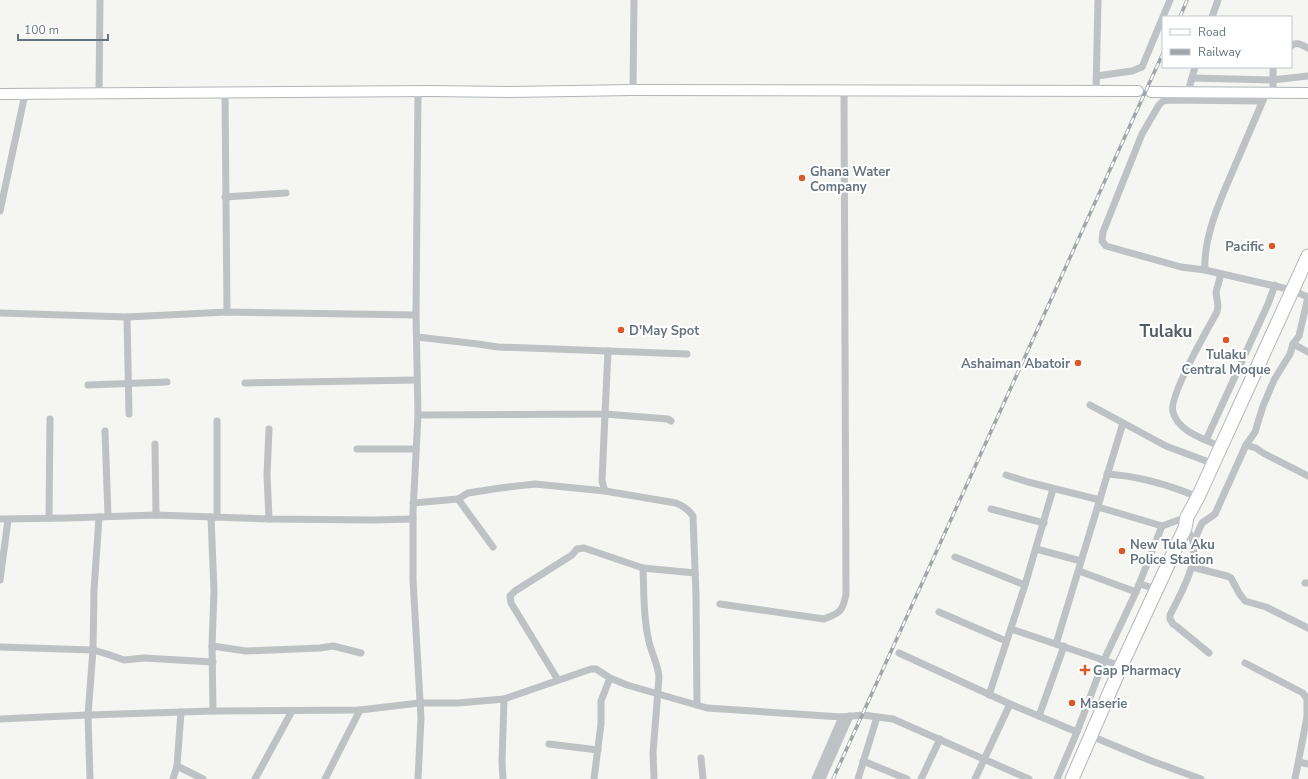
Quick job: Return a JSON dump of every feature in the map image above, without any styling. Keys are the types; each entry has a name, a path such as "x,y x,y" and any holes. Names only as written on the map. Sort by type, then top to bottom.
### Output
{"highway":[{"path":"1072,779 1156,589 1156,578 1170,540 1177,526 1186,523 1308,256"}],"street":[{"path":"99,93 100,0"},
{"path":"633,90 634,0"},
{"path":"1096,91 1098,0"},
{"path":"1163,16 1170,0"},
{"path":"1212,16 1218,0"},
{"path":"1097,76 1132,71 1142,67 1162,19"},
{"path":"1292,45 1298,44 1308,48"},
{"path":"1188,92 1195,68"},
{"path":"1205,270 1204,262 1215,212 1267,96 1272,80 1273,68"},
{"path":"1192,78 1272,80 1308,76"},
{"path":"0,94 418,91 509,92 633,90 1138,92"},
{"path":"418,91 416,315 418,415 413,503 413,580 421,718 418,779"},
{"path":"720,604 824,619 839,614 844,605 846,594 846,403 844,91"},
{"path":"1151,92 1188,92 1267,96"},
{"path":"225,93 227,312"},
{"path":"1209,652 1175,625 1170,619 1170,615 1192,567 1194,541 1202,523 1215,514 1246,445 1255,432 1263,406 1274,380 1290,354 1293,344 1299,336 1308,297 1275,285 1205,270 1181,267 1106,246 1102,241 1103,232 1142,134 1159,105 1163,101 1308,93"},
{"path":"1,207 25,94"},
{"path":"225,197 286,193"},
{"path":"1221,274 1216,292 1218,306 1217,312 1183,375 1172,405 1172,411 1182,426 1221,447"},
{"path":"1206,440 1268,304 1275,285"},
{"path":"0,314 127,317 227,312 416,315"},
{"path":"127,317 129,414"},
{"path":"417,337 498,347 687,354"},
{"path":"1293,344 1308,352"},
{"path":"605,492 602,481 608,351"},
{"path":"245,382 417,380"},
{"path":"88,385 167,382"},
{"path":"1090,405 1175,449 1214,464"},
{"path":"418,415 605,414 668,419 671,421"},
{"path":"48,518 50,419"},
{"path":"213,711 212,646 217,421"},
{"path":"1056,644 1123,423"},
{"path":"269,429 267,475 269,519"},
{"path":"105,431 108,516"},
{"path":"155,444 156,515"},
{"path":"1246,445 1256,448 1308,476"},
{"path":"357,449 415,449"},
{"path":"1107,474 1128,476 1157,482 1198,497"},
{"path":"1006,475 1099,504 1162,526 1186,523 1194,541"},
{"path":"413,503 458,499 468,493 535,484 605,492 682,505 689,510 692,516 696,595 697,705"},
{"path":"989,695 1025,585 1053,489"},
{"path":"458,499 493,547"},
{"path":"991,509 1044,523"},
{"path":"0,519 8,520 156,515 269,519 413,519"},
{"path":"90,779 88,715 93,650 94,590 99,517"},
{"path":"0,580 8,520"},
{"path":"1057,779 1077,732 1104,660 1140,584 1162,526"},
{"path":"558,680 511,603 510,596 515,591 572,555 577,550 584,548 644,568 694,573"},
{"path":"1036,549 1081,561"},
{"path":"955,557 1025,585"},
{"path":"1192,567 1231,578 1239,594 1245,601 1266,607 1308,628"},
{"path":"644,568 644,606 648,637 659,670 653,753 654,779"},
{"path":"1079,571 1136,592"},
{"path":"1140,584 1156,589"},
{"path":"939,612 1006,641"},
{"path":"1011,629 1121,666"},
{"path":"212,646 246,652 333,646 361,653"},
{"path":"1039,716 1064,646"},
{"path":"0,647 93,650 124,660 150,658 213,662"},
{"path":"899,653 989,695 1077,732"},
{"path":"1245,663 1302,693 1307,700 1307,718 1295,779"},
{"path":"0,719 213,711 360,710 419,703 453,704 504,699 591,669 596,669 610,678 627,685 717,710 842,717 863,715 893,719 1029,779"},
{"path":"594,779 601,724 601,701 610,678"},
{"path":"503,779 502,762 504,699"},
{"path":"974,779 1010,704"},
{"path":"325,779 360,710"},
{"path":"255,779 292,711"},
{"path":"173,779 177,766 180,712"},
{"path":"822,779 850,716"},
{"path":"815,779 842,717"},
{"path":"858,779 877,717"},
{"path":"1091,736 1149,760 1201,779"},
{"path":"921,779 940,739"},
{"path":"549,744 598,750"},
{"path":"701,758 703,779"},
{"path":"863,761 907,779"},
{"path":"1299,762 1308,764"},
{"path":"177,766 202,779"}],"railway":[{"path":"1180,16 1187,0"},
{"path":"833,779 1162,55"}],"place":[{"name":"Ghana Water Company","path":"802,178"},
{"name":"Pacific","path":"1272,246"},
{"name":"D'May Spot","path":"621,330"},
{"name":"Tulaku Central Moque","path":"1226,340"},
{"name":"Ashaiman Abatoir","path":"1078,363"},
{"name":"New Tula Aku Police Station","path":"1122,551"},
{"name":"Gap Pharmacy","path":"1085,670"},
{"name":"Maserie","path":"1072,703"}],"district":[{"name":"Tulaku","path":"1166,331"}]}
